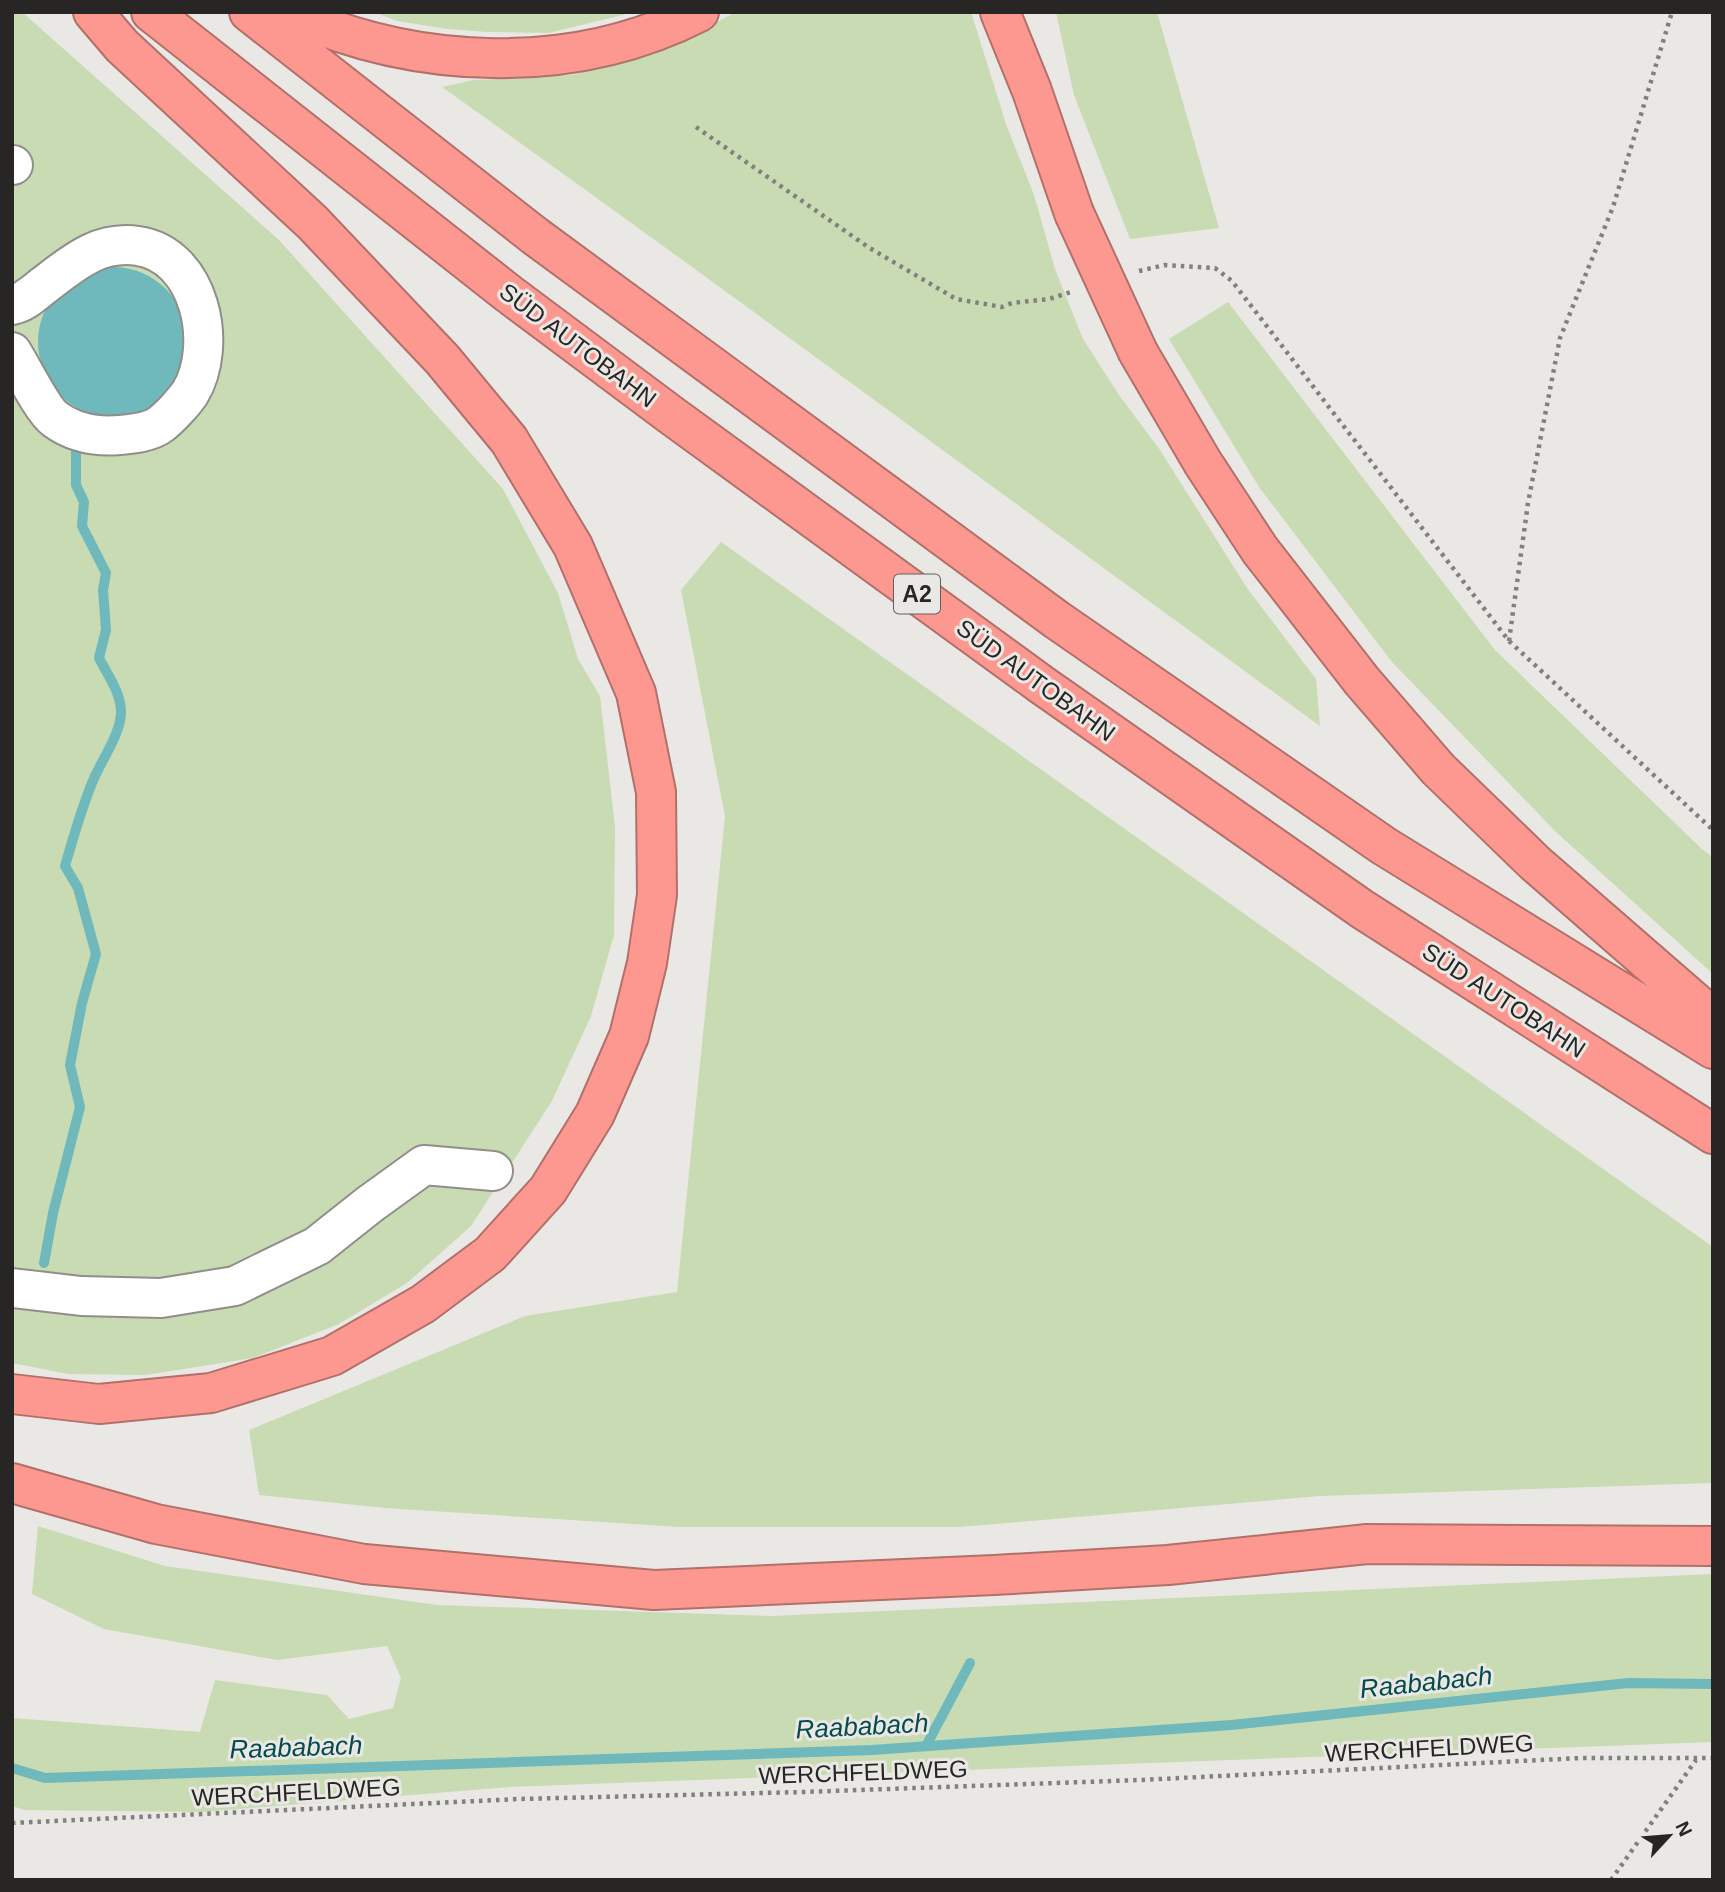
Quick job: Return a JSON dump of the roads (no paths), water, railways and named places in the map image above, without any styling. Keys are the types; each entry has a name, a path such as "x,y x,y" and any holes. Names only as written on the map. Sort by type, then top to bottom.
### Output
{"highway":[{"path":"12,1394 99,1404 211,1392 332,1356 423,1304 490,1254 548,1190 595,1114 629,1036 647,963 657,895 656,792 636,693 573,545 509,440 442,359 312,222 122,46 93,12"},
{"name":"SÜD AUTOBAHN","path":"151,12 530,310 1042,685 1363,909 1713,1133"},
{"name":"A2","path":"249,12 535,236 1057,620 1384,846 1713,1049"},
{"path":"288,12 314,24 398,49 487,58 533,57 611,45 666,29 699,12"},
{"path":"1000,12 1032,91 1074,213 1138,352 1203,463 1259,550 1370,691 1438,769 1535,863 1713,1018"},
{"path":"1019,12 1032,91"},
{"path":"12,1483 156,1524 364,1564 654,1590 1154,1566 1367,1544 1713,1546"}],"lane":[{"path":"12,305 22,303 63,269 92,251 138,246 164,256 180,269 198,300 204,331 200,366 190,393 159,426 112,436 84,434 52,418 12,352"},
{"path":"12,1288 81,1296 161,1298 235,1286 317,1246 424,1165 493,1171"}],"water":[{"path":"113,267 142,273 166,289 182,313 188,342 182,371 166,395 142,411 113,417 84,411 60,395 44,371 38,342 44,313 60,289 84,273"}],"waterway":[{"path":"44,1263 53,1213 80,1107 70,1065 82,1003 96,954 78,888 65,866 88,793 113,740 121,713 116,691 99,658 106,630 103,590 106,573 82,526 84,502 76,485 76,452"},
{"path":"926,1746 970,1663"},
{"name":"Raababach","path":"12,1768 45,1778 872,1750 1231,1725 1628,1683 1713,1684"}]}
